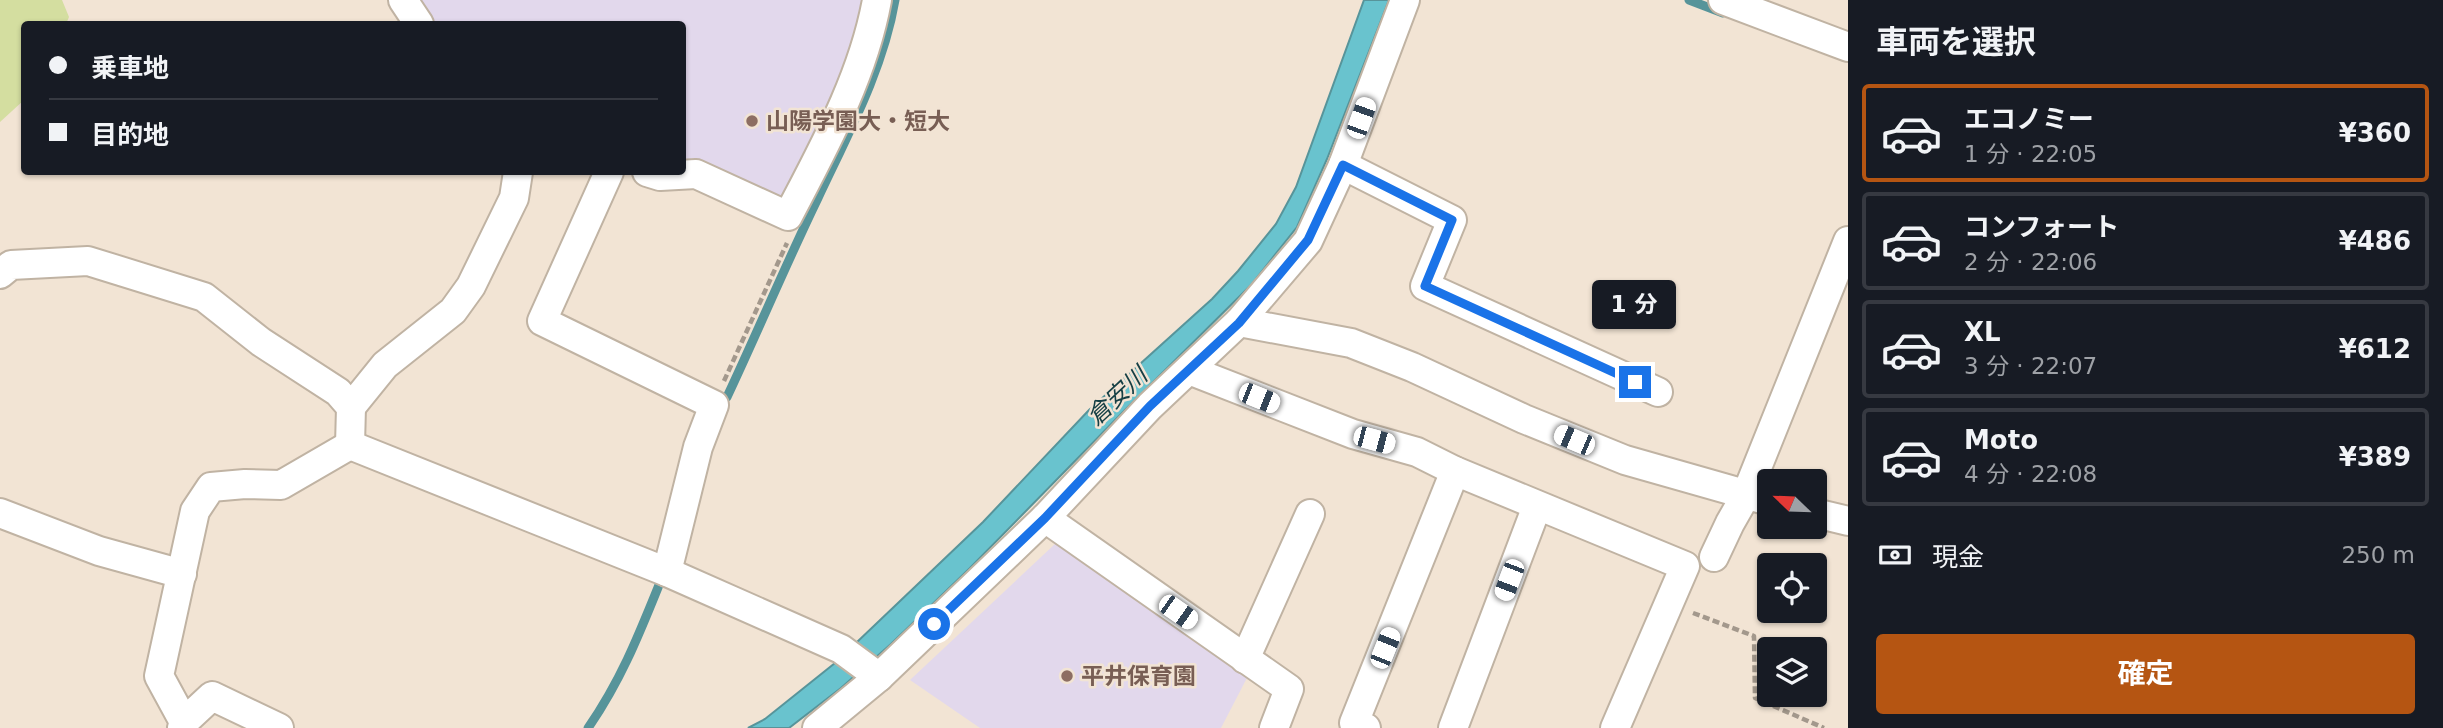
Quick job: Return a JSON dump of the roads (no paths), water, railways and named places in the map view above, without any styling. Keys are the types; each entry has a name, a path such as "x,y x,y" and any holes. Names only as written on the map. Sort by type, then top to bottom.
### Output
{"street":[{"path":"403,0 417,21"},
{"path":"686,175 696,174 788,216 835,125 865,51 877,0"},
{"path":"817,728 1045,518 1150,406 1239,323 1308,240 1343,165 1405,0"},
{"path":"1723,0 1848,47"},
{"path":"1343,165 1452,220 1425,286 1658,392"},
{"path":"350,445 351,407 385,365 453,311 471,286 513,198 518,175"},
{"path":"608,175 542,321 714,405 698,447 667,572"},
{"path":"657,175 678,175"},
{"path":"1768,469 1848,241"},
{"path":"0,274 11,265 88,261 204,297 261,342 338,392 351,407"},
{"path":"1239,323 1351,343 1625,460 1757,498"},
{"path":"1188,370 1353,434 1418,452 1455,471 1685,566 1615,728"},
{"path":"350,445 667,572 841,649 874,673"},
{"path":"279,728 212,696 183,725 159,676 195,511 211,487 281,485 350,445"},
{"path":"1366,728 1354,723 1455,471"},
{"path":"1714,557 1730,523 1757,499"},
{"path":"1453,728 1537,506"},
{"path":"0,513 99,551 181,574"},
{"path":"1245,659 1310,514"},
{"path":"1827,516 1848,521"},
{"path":"1045,518 1289,689 1274,728"}],"water":[{"name":"倉安川","path":"1364,0 1389,0 1327,159 1297,227 1251,285 891,644 841,688 789,728 748,728 765,719 835,663 983,522 1089,410 1212,299 1238,271 1276,224 1296,187"}],"waterway":[{"path":"727,397 863,101 882,51 895,0"},
{"path":"1689,0 1723,13"},
{"path":"588,728 619,676 659,585"}],"place":[{"name":"山陽学園大・短大","path":"752,121"},
{"name":"平井保育園","path":"1067,676"}]}
